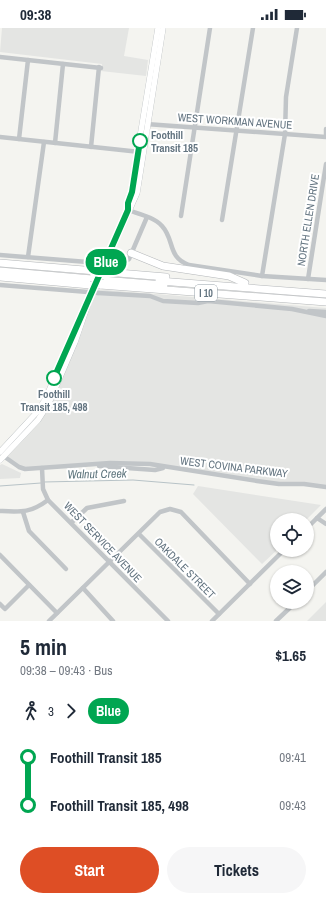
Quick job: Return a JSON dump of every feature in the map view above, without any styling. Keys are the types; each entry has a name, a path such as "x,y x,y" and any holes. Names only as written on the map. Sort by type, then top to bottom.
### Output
{"highway":[{"path":"131,254 163,266 229,276 245,283"},
{"name":"I 10","path":"0,263 97,281 326,302"},
{"path":"0,268 97,281 326,294"},
{"path":"0,271 97,281 326,299"},
{"name":"I 10","path":"0,277 97,281 245,283 326,290"}],"main road":[{"path":"1,455 38,411 46,398 86,303 90,298 128,210 137,193 141,152 158,28"},
{"path":"145,124 163,28"}],"street":[{"path":"181,216 210,28"},
{"path":"222,220 253,28"},
{"path":"262,276 285,134 286,97 297,28"},
{"path":"0,57 100,68 91,146"},
{"path":"19,139 28,60"},
{"path":"55,143 64,64"},
{"name":"WEST WORKMAN AVENUE","path":"145,124 326,136"},
{"path":"326,129 326,136"},
{"path":"0,137 141,152"},
{"path":"28,257 44,142"},
{"name":"NORTH ELLEN DRIVE","path":"308,279 326,164"},
{"path":"128,210 147,217 161,225 169,239 174,255 182,263 262,276 326,280"},
{"path":"0,255 110,264 124,263 131,254 147,217"},
{"path":"0,284 97,281 163,301 198,303 208,301 305,312 326,316"},
{"path":"305,312 326,312"},
{"name":"WEST COVINA PARKWAY","path":"1,455 19,467 29,469 98,466 155,470 164,467"},
{"name":"WEST COVINA PARKWAY","path":"98,466 110,463 145,464 272,483 304,484 326,487"},
{"path":"118,468 122,466 145,466 145,464"},
{"name":"WEST SERVICE AVENUE","path":"42,468 44,489 48,500 72,522 109,563 168,621"},
{"path":"0,511 23,512 36,509 48,500"},
{"path":"72,522 88,508 124,501"},
{"path":"314,521 326,509"},
{"path":"49,621 160,512 170,510 181,512 250,584"},
{"path":"23,512 29,531 66,569"},
{"path":"317,518 326,524"},
{"name":"OAKDALE STREET","path":"139,534 219,614"},
{"path":"0,554 57,613"},
{"path":"212,621 277,557"},
{"path":"314,584 326,572"},
{"path":"0,604 5,609 29,584"},
{"path":"82,588 113,621"},
{"path":"276,621 289,609"},
{"path":"105,621 109,617"}],"shaded area":[{"path":"2,28 129,28 124,56 148,60 146,76 101,71 102,64 0,52"},
{"path":"94,289 326,308 326,487 279,484 150,466 108,465 25,469 4,456 38,420"},
{"path":"2,464 21,473 20,478 0,479 0,465"},
{"path":"198,486 321,505 313,513 270,513 270,557 262,564 193,494"},
{"path":"326,602 326,621 307,621"}],"waterway":[{"name":"Walnut Creek","path":"44,482 133,480 194,485"},
{"name":"Walnut Creek","path":"0,486 41,483"}],"bus line":[{"name":"Blue","path":"54,378 128,210 140,141"}],"place":[{"name":"Foothill Transit 185","path":"140,141"},
{"name":"Foothill Transit 185, 498","path":"54,378"}]}
